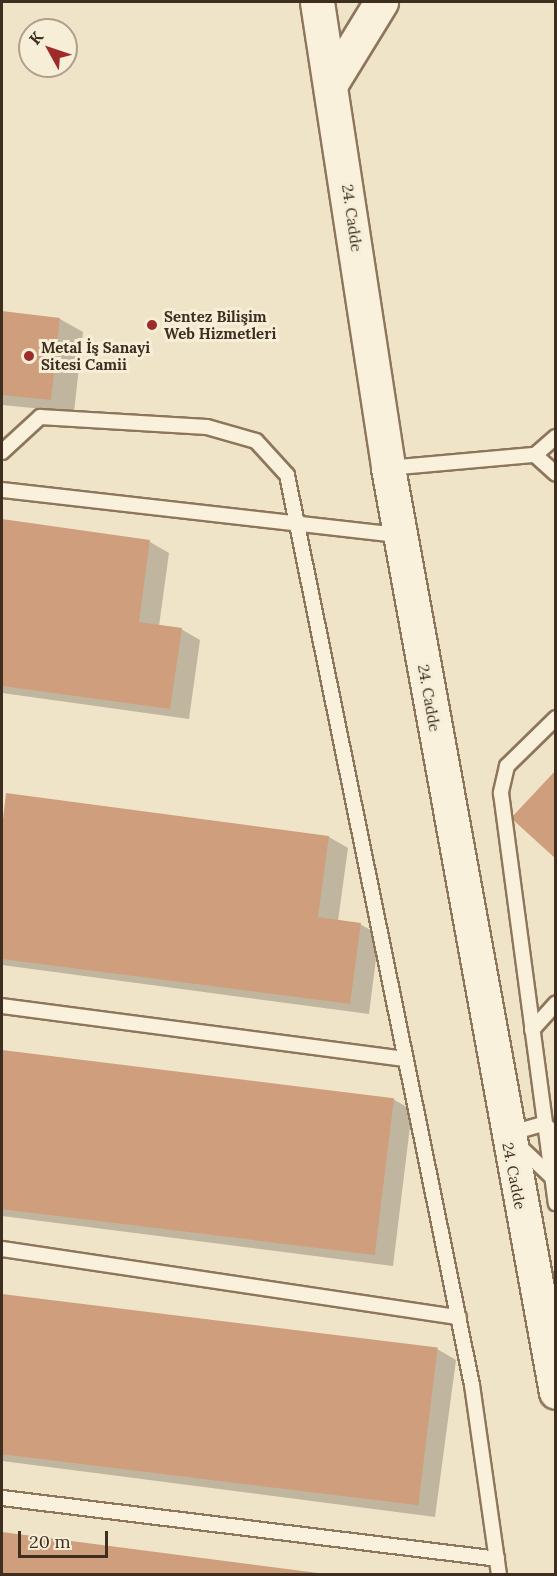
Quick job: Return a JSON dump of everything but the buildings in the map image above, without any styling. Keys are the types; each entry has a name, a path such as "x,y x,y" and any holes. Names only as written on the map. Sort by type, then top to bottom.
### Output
{"street":[{"name":"24. Cadde","path":"317,2 332,82 388,468 506,1134 555,1392"},
{"path":"332,82 381,2"}],"lane":[{"path":"2,452 40,417 207,427 256,441 287,475 459,1317 499,1575"},
{"path":"388,468 535,455 555,437"},
{"path":"535,455 555,474"},
{"path":"2,490 400,535"},
{"path":"555,718 507,766 501,793 555,1203"},
{"path":"532,1030 555,1003"},
{"path":"2,1006 406,1059"},
{"path":"506,1134 544,1124"},
{"path":"544,1124 555,1134"},
{"path":"506,1134 553,1178"},
{"path":"2,1249 459,1317"},
{"path":"2,1498 497,1559"}],"place":[{"name":"Sentez Bilişim Web Hizmetleri","path":"152,325"},
{"name":"Metal İş Sanayi Sitesi Camii","path":"29,356"}]}
